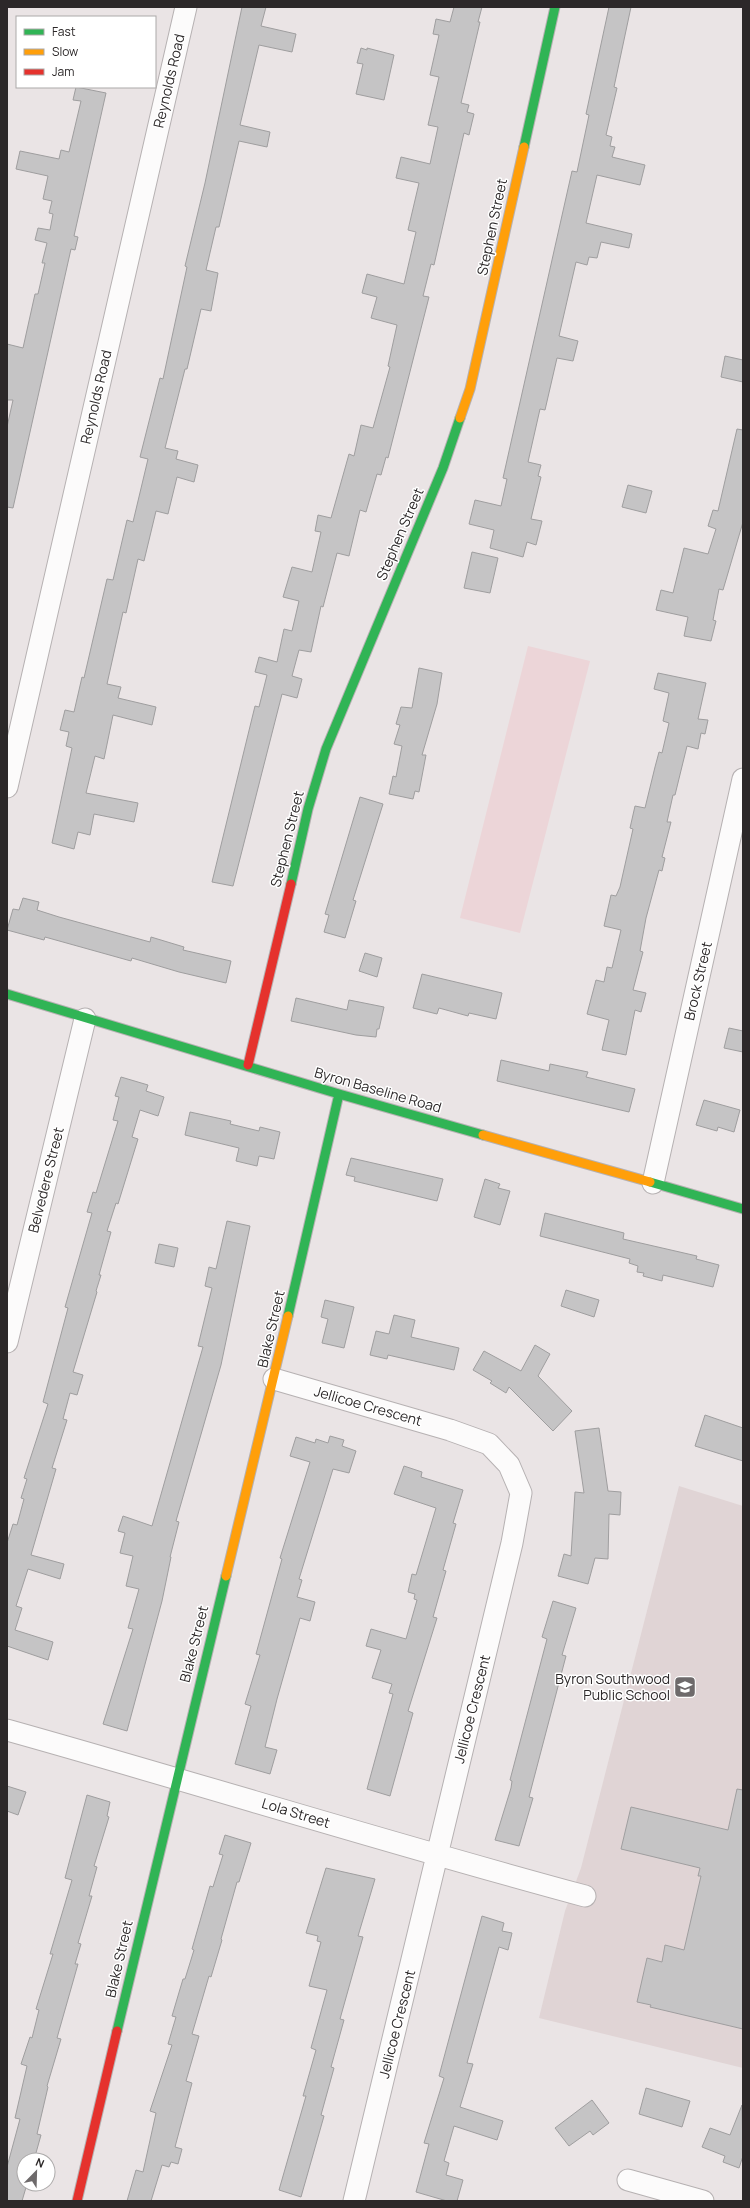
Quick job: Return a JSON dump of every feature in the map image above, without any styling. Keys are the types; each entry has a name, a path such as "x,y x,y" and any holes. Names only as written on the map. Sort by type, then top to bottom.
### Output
{"street":[{"name":"Reynolds Road","path":"7,787 186,7"},
{"name":"Stephen Street","path":"248,1065 308,810 326,749 443,468 470,389 555,7"},
{"name":"Brock Street","path":"653,1183 743,779"},
{"name":"Byron Baseline Road","path":"7,994 85,1019 248,1065 339,1094 743,1210"},
{"name":"Belvedere Street","path":"7,1342 85,1019"},
{"name":"Blake Street","path":"77,2201 176,1778 274,1379 339,1094"},
{"name":"Jellicoe Crescent","path":"274,1379 450,1430 489,1444 509,1465 521,1493 512,1543 354,2201"},
{"name":"Lola Street","path":"7,1730 437,1855 584,1896"},
{"path":"628,2180 703,2201"}],"shaded area":[{"path":"528,646 590,661 520,933 460,918"},
{"name":"Byron Southwood Public School","path":"679,1486 743,1506 743,2068 539,2018 565,1911 581,1868"}],"building":[{"path":"242,7 266,7 261,26 296,34 292,52 259,45 240,125 270,132 267,147 239,141 219,227 216,227 206,270 218,273 211,311 201,309 187,369 185,369 165,448 178,451 176,459 198,465 194,482 177,477 168,514 156,511 144,561 138,559 126,613 123,612 107,684 121,687 118,698 156,707 152,725 113,715 104,759 95,756 86,793 138,803 134,822 94,814 90,835 78,832 74,849 52,843 72,748 66,746 69,732 60,730 65,710 74,712 82,677 84,678 107,579 113,580 127,520 133,522 148,459 140,457 160,378 163,379 187,267 185,266 205,183"},
{"path":"454,7 482,7 478,22 480,22 461,103 469,105 467,112 474,114 469,135 464,133 434,265 431,264 423,296 429,297 388,458 386,457 381,475 377,474 366,512 360,510 349,556 337,553 323,607 321,606 311,652 299,650 292,676 302,679 297,698 282,694 233,886 212,882 255,706 259,707 267,675 255,672 259,657 277,662 284,629 292,631 299,601 283,597 292,567 312,572 321,532 315,531 318,515 331,518 349,454 354,456 361,425 373,428 390,367 388,366 397,325 371,318 377,297 362,293 367,274 404,284 416,232 408,230 419,183 396,178 401,157 430,164 438,127 428,125 439,77 430,75 439,35 433,34 436,19 450,22"},
{"path":"609,7 631,7 614,87 617,88 606,135 612,137 610,146 615,147 612,157 645,165 640,185 597,175 586,223 632,234 629,248 601,242 597,258 589,257 587,265 576,262 559,336 578,341 573,361 557,358 545,410 540,409 528,462 541,465 538,476 541,477 531,519 542,521 536,545 527,542 523,557 490,548 494,530 469,524 475,500 501,506 507,479 503,478 572,171 577,172 589,115 586,114"},
{"path":"361,48 367,50 367,48 394,55 384,100 356,94 363,64 357,63"},
{"path":"76,88 106,93 74,236 78,237 75,250 71,249 13,508 7,507 7,427 13,400 7,400 7,344 23,348 35,294 38,294 45,263 42,263 47,243 35,240 38,228 50,230 53,214 49,213 52,201 43,199 48,176 16,169 20,151 59,159 61,150 69,152 81,101 73,100"},
{"path":"725,356 743,360 743,382 721,377"},
{"path":"737,429 743,430 743,522 723,590 719,589 713,620 716,621 711,641 684,636 688,617 656,610 661,590 673,593 684,548 708,554 716,529 708,526 713,510 718,511"},
{"path":"628,485 652,491 646,513 622,507"},
{"path":"472,552 498,558 490,593 464,588"},
{"path":"419,668 442,673 437,704 422,755 426,755 419,792 415,791 413,799 389,794 393,776 396,777 402,746 394,744 400,725 396,724 401,707 412,708"},
{"path":"658,673 706,683 698,719 708,720 705,734 701,733 698,749 687,746 675,795 673,795 667,822 671,822 662,857 665,858 662,871 659,870 646,918 640,951 643,952 633,990 646,993 641,1012 635,1010 626,1055 602,1050 609,1020 587,1014 596,980 604,982 607,967 612,968 621,930 604,926 611,895 616,896 620,887 633,829 630,828 635,806 645,808 659,752 662,753 669,723 663,721 669,693 654,689"},
{"path":"360,797 383,804 353,900 356,901 345,938 324,932 329,915 325,914"},
{"path":"23,898 39,902 37,910 59,917 150,942 151,937 184,947 183,950 231,961 226,983 179,972 132,958 131,961 45,937 44,940 7,930 13,909 19,910"},
{"path":"365,953 382,958 377,977 359,971"},
{"path":"422,974 502,993 496,1019 469,1013 468,1016 439,1008 437,1014 413,1008"},
{"path":"296,998 347,1010 349,1000 384,1007 376,1037 356,1035 291,1021"},
{"path":"729,1028 743,1031 743,1052 724,1048"},
{"path":"501,1060 549,1071 550,1064 588,1072 586,1077 635,1089 629,1112 497,1081"},
{"path":"121,1077 148,1085 146,1091 164,1097 158,1116 140,1110 132,1137 138,1139 118,1204 116,1203 107,1231 111,1232 99,1275 101,1275 96,1291 97,1292 73,1372 83,1375 77,1395 70,1393 63,1419 67,1420 52,1468 56,1469 31,1555 64,1564 60,1579 28,1569 16,1606 22,1608 15,1630 53,1642 48,1660 7,1646 7,1543 13,1524 17,1525 24,1499 21,1498 27,1479 24,1478 48,1404 43,1402 68,1308 65,1307 92,1213 87,1212 93,1192 96,1193 118,1121 113,1120 119,1097 115,1096"},
{"path":"704,1100 740,1110 734,1132 718,1127 717,1131 696,1125"},
{"path":"190,1112 231,1121 230,1124 259,1131 260,1127 280,1132 274,1159 259,1156 257,1166 236,1161 239,1148 185,1135"},
{"path":"351,1158 443,1179 437,1201 354,1181 355,1177 346,1175"},
{"path":"485,1179 500,1184 498,1188 510,1191 500,1225 474,1217"},
{"path":"545,1213 624,1233 623,1239 697,1256 696,1259 719,1265 713,1287 663,1275 662,1281 643,1276 644,1273 637,1272 638,1266 629,1263 630,1259 540,1236"},
{"path":"227,1221 250,1226 221,1365 176,1521 179,1522 170,1557 162,1601 127,1731 103,1724 133,1629 128,1628 139,1589 126,1586 133,1556 120,1553 125,1533 118,1531 123,1516 152,1526 203,1347 198,1346 212,1288 205,1286 209,1267 216,1269"},
{"path":"159,1244 178,1248 174,1267 155,1263"},
{"path":"566,1290 599,1300 594,1317 561,1306"},
{"path":"325,1300 354,1307 344,1348 322,1343 328,1319 321,1317"},
{"path":"394,1315 415,1320 411,1337 459,1348 454,1370 388,1355 387,1359 370,1355 376,1331 389,1334"},
{"path":"535,1345 550,1354 538,1376 572,1411 553,1431 509,1387 506,1393 490,1383 492,1381 473,1370 484,1351 521,1371"},
{"path":"705,1415 743,1428 743,1461 695,1446"},
{"path":"599,1428 608,1491 621,1492 620,1515 609,1514 608,1559 595,1558 588,1584 558,1576 564,1554 571,1556 575,1492 584,1493 575,1431"},
{"path":"330,1436 344,1440 342,1446 356,1451 349,1473 333,1469 299,1579 302,1580 297,1597 315,1602 310,1621 300,1618 277,1699 265,1747 277,1750 270,1774 235,1764 251,1706 245,1704 260,1655 256,1654 282,1559 280,1558 310,1462 290,1456 296,1437 315,1443 316,1439 328,1443"},
{"path":"404,1466 422,1472 421,1477 463,1490 453,1523 456,1524 443,1570 446,1571 433,1617 437,1618 408,1711 413,1713 390,1796 367,1789 393,1694 389,1693 392,1684 372,1678 381,1650 366,1646 371,1629 406,1639 417,1600 414,1599 415,1594 408,1592 412,1574 416,1575 436,1508 394,1494"},
{"path":"553,1601 576,1608 562,1655 566,1656 529,1797 533,1798 519,1846 495,1840 511,1788 512,1781 510,1780 547,1639 542,1637"},
{"path":"7,1786 26,1792 18,1815 7,1811"},
{"path":"737,1789 743,1790 743,2029 650,2007 651,2005 637,2002 647,1958 662,1962 665,1945 684,1950 701,1876 698,1876 700,1868 621,1849 631,1807 728,1830"},
{"path":"87,1795 110,1802 107,1816 109,1817 94,1866 97,1867 89,1896 92,1896 78,1943 81,1944 75,1964 78,1964 57,2038 61,2039 47,2086 37,2134 41,2135 36,2152 16,2152 16,2192 25,2192 22,2201 7,2201 7,2167 20,2119 15,2118 27,2066 21,2064 30,2037 32,2038 39,2010 36,2009 53,1954 50,1954 72,1880 65,1878"},
{"path":"225,1835 251,1843 239,1882 237,1882 221,1939 222,1940 211,1977 209,1976 192,2034 199,2036 186,2081 192,2083 175,2147 182,2149 178,2164 171,2162 169,2167 162,2165 151,2201 127,2201 136,2170 143,2172 156,2113 150,2111 172,2045 168,2044 176,2017 172,2016 183,1979 185,1979 194,1950 192,1949 210,1886 213,1887 223,1855 219,1854"},
{"path":"326,1868 375,1879 358,1936 363,1937 340,2019 344,2020 331,2067 334,2068 321,2115 324,2116 301,2197 279,2190 306,2096 303,2096 316,2050 311,2048 327,1990 309,1986 321,1942 317,1941 318,1936 306,1933"},
{"path":"482,1916 504,1923 502,1931 512,1933 508,1950 499,1947 467,2063 473,2064 460,2107 503,2121 497,2140 454,2126 444,2161 449,2163 446,2175 463,2180 457,2201 447,2201 416,2192 429,2144 424,2143 444,2078 439,2076"},
{"path":"646,2088 690,2101 682,2127 639,2114"},
{"path":"592,2100 609,2123 593,2135 590,2131 569,2146 555,2128"},
{"path":"742,2105 743,2156 739,2168 723,2162 725,2156 702,2147 710,2128 730,2135"}],"traffic: fast":[{"path":"524,147 555,7"},
{"path":"291,884 308,809 326,749 443,468 460,418"},
{"path":"7,994 339,1094 483,1135"},
{"path":"288,1316 339,1094"},
{"path":"650,1182 743,1209"},
{"path":"117,2031 226,1576"}],"traffic: slow":[{"path":"460,418 470,389 524,147"},
{"path":"483,1135 650,1182"},
{"path":"226,1576 288,1316"}],"traffic: jam":[{"path":"248,1065 291,884"},
{"path":"77,2201 117,2031"}],"place":[{"name":"Byron Southwood Public School","path":"685,1687"}]}
